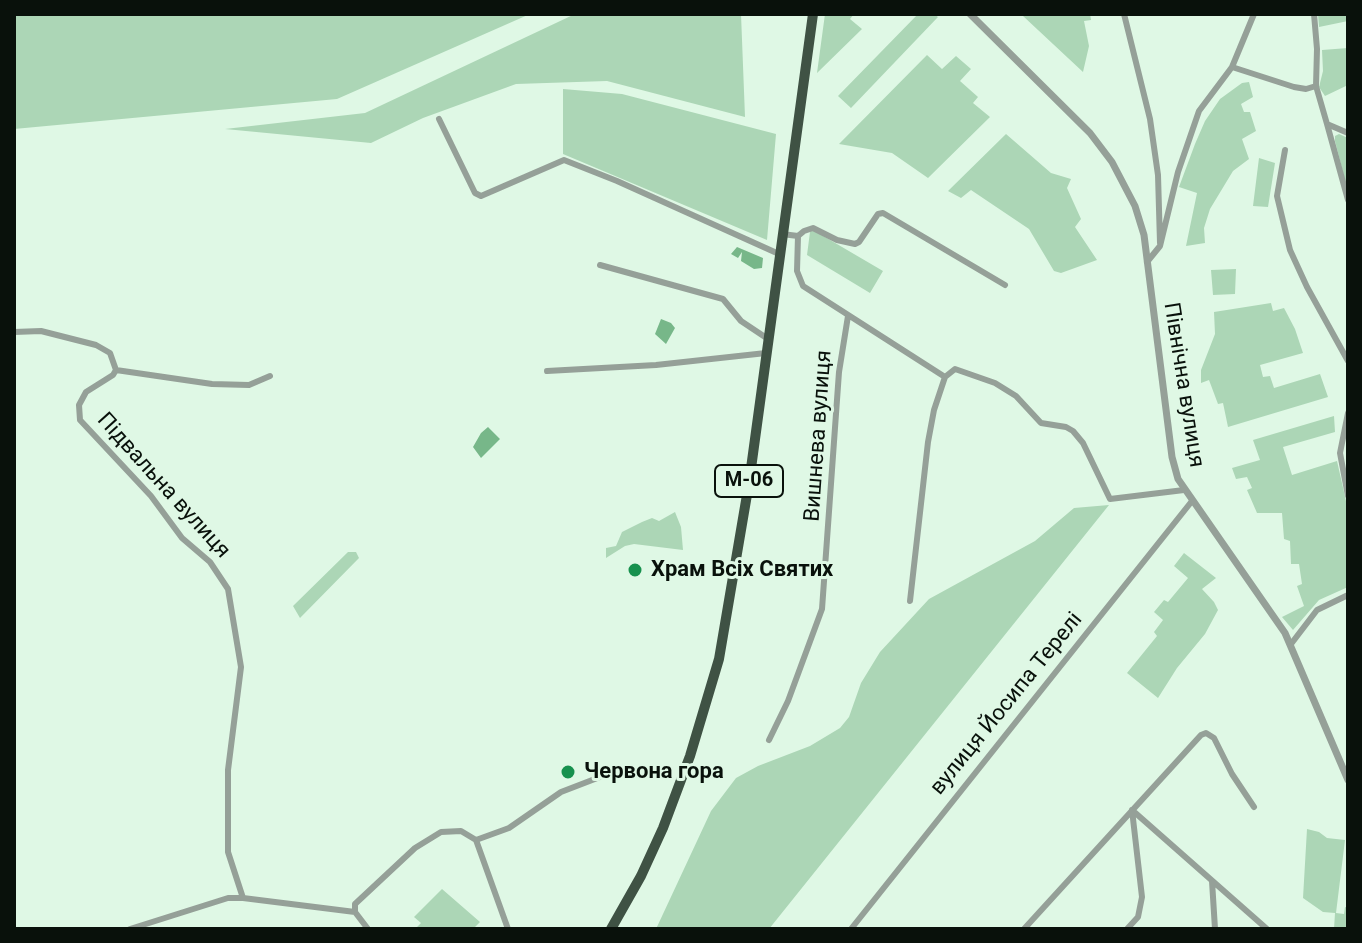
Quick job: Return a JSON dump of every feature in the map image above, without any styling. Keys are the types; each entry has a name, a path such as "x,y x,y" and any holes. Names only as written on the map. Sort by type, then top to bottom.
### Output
{"highway":[{"name":"М-06","path":"611,929 641,876 663,828 690,756 719,659 735,576 813,14"}],"street":[{"name":"Північна вулиця","path":"970,14 1076,118 1101,147 1135,206 1144,235 1172,457 1184,490 1260,593 1291,644 1348,780"},
{"path":"1124,14 1150,119 1158,175 1160,246"},
{"path":"1147,262 1160,246 1178,172 1199,111 1232,67 1254,14"},
{"path":"1314,14 1316,86 1348,200"},
{"path":"1232,67 1294,87 1306,89 1316,86"},
{"path":"439,119 475,193 481,196 564,160 779,254"},
{"path":"1327,124 1348,133"},
{"path":"1285,150 1277,196 1290,250 1348,361"},
{"path":"782,234 798,236 813,228 837,240 855,244 878,214 883,213 1005,285"},
{"path":"798,236 796,261 800,281 807,290 945,377"},
{"path":"600,265 723,299 741,321 768,339"},
{"name":"Вишнева вулиця","path":"769,740 788,701 822,609 839,372 848,316"},
{"path":"14,332 41,331 96,345 110,353 116,370 212,384 249,385 270,376"},
{"path":"547,371 656,365 766,353"},
{"path":"910,601 934,410 945,377 955,369 995,383 1016,396 1041,423 1073,431 1083,443 1110,499 1184,490"},
{"name":"Підвальна вулиця","path":"116,370 86,392 79,405 80,420 151,496 182,538 210,562 228,589 241,667 228,770 228,852 243,898"},
{"path":"1348,413 1340,453 1348,496"},
{"name":"вулиця Йосипа Терелі","path":"851,929 1192,501"},
{"path":"1291,644 1317,610 1348,595"},
{"path":"1024,929 1197,738 1206,733 1217,743 1232,774 1254,807"},
{"path":"476,840 509,828 561,792 600,777"},
{"path":"1132,810 1267,929"},
{"path":"1127,929 1138,917 1142,897 1132,810"},
{"path":"368,929 359,921 355,904 415,848 441,832 461,831 476,840 508,929"},
{"path":"1212,881 1215,929"},
{"path":"130,929 228,898 355,912"}],"shaded area":[{"path":"14,14 530,14 337,99 14,129"},
{"path":"575,14 741,14 745,117 607,81 516,84 423,118 371,143 225,129 365,113"},
{"path":"825,14 854,14 850,19 862,29 817,73"},
{"path":"918,14 938,17 851,108 838,96"},
{"path":"1090,14 1091,20 1084,21 1089,46 1083,72 1023,16"},
{"path":"1318,14 1348,14 1348,21 1319,27"},
{"path":"1348,48 1348,85 1325,96 1319,87 1323,71 1322,50"},
{"path":"927,55 942,69 956,56 971,69 960,81 978,97 973,103 990,117 928,178 892,153 839,144"},
{"path":"1249,82 1253,97 1241,104 1244,112 1250,112 1256,131 1242,139 1249,159 1233,171 1210,209 1204,228 1205,243 1186,246 1197,193 1179,187 1195,144 1205,121 1220,99 1242,83"},
{"path":"563,89 622,94 776,134 767,240 563,154"},
{"path":"1006,134 1051,173 1071,179 1067,188 1081,219 1075,227 1097,260 1061,273 1054,271 1029,229 971,190 961,198 948,191"},
{"path":"1339,134 1348,138 1348,192 1335,141 1335,136"},
{"path":"1259,158 1275,163 1268,207 1253,206"},
{"path":"813,230 883,271 870,293 807,255 810,232"},
{"path":"737,247 763,258 762,268 754,269 741,261 742,252 738,258 731,254"},
{"path":"1236,269 1235,294 1213,295 1211,270"},
{"path":"1271,303 1273,311 1284,308 1303,353 1260,365 1263,377 1270,376 1274,388 1320,374 1328,397 1228,427 1223,403 1218,404 1209,380 1201,383 1201,370 1215,334 1214,312"},
{"path":"661,319 675,328 666,344 655,334"},
{"path":"1334,416 1335,432 1283,447 1292,475 1337,461 1346,501 1348,587 1319,600 1293,630 1282,617 1304,606 1297,586 1302,584 1299,564 1291,564 1290,541 1284,539 1282,513 1257,513 1247,490 1252,488 1247,477 1236,479 1232,468 1260,460 1253,440"},
{"path":"488,427 500,439 481,458 473,447"},
{"path":"1109,505 769,929 656,929 711,811 736,778 810,746 840,728 849,717 861,683 880,652 929,599 1035,541 1074,508"},
{"path":"675,512 681,527 683,550 634,544 606,558 606,548 616,546 622,532 652,518 659,521"},
{"path":"348,552 356,552 359,558 300,618 293,606"},
{"path":"1184,553 1216,578 1202,589 1218,610 1205,634 1177,668 1158,698 1127,673 1157,636 1154,632 1163,620 1154,612 1164,600 1168,602 1188,578 1174,566"},
{"path":"1307,829 1327,838 1345,840 1336,913 1344,914 1345,907 1348,908 1348,929 1334,929 1335,913 1323,912 1303,898"},
{"path":"442,889 480,922 473,929 415,929 421,923 414,917"}],"place":[{"name":"Храм Всіх Святих","path":"635,570"},
{"name":"Червона гора","path":"568,772"}]}
